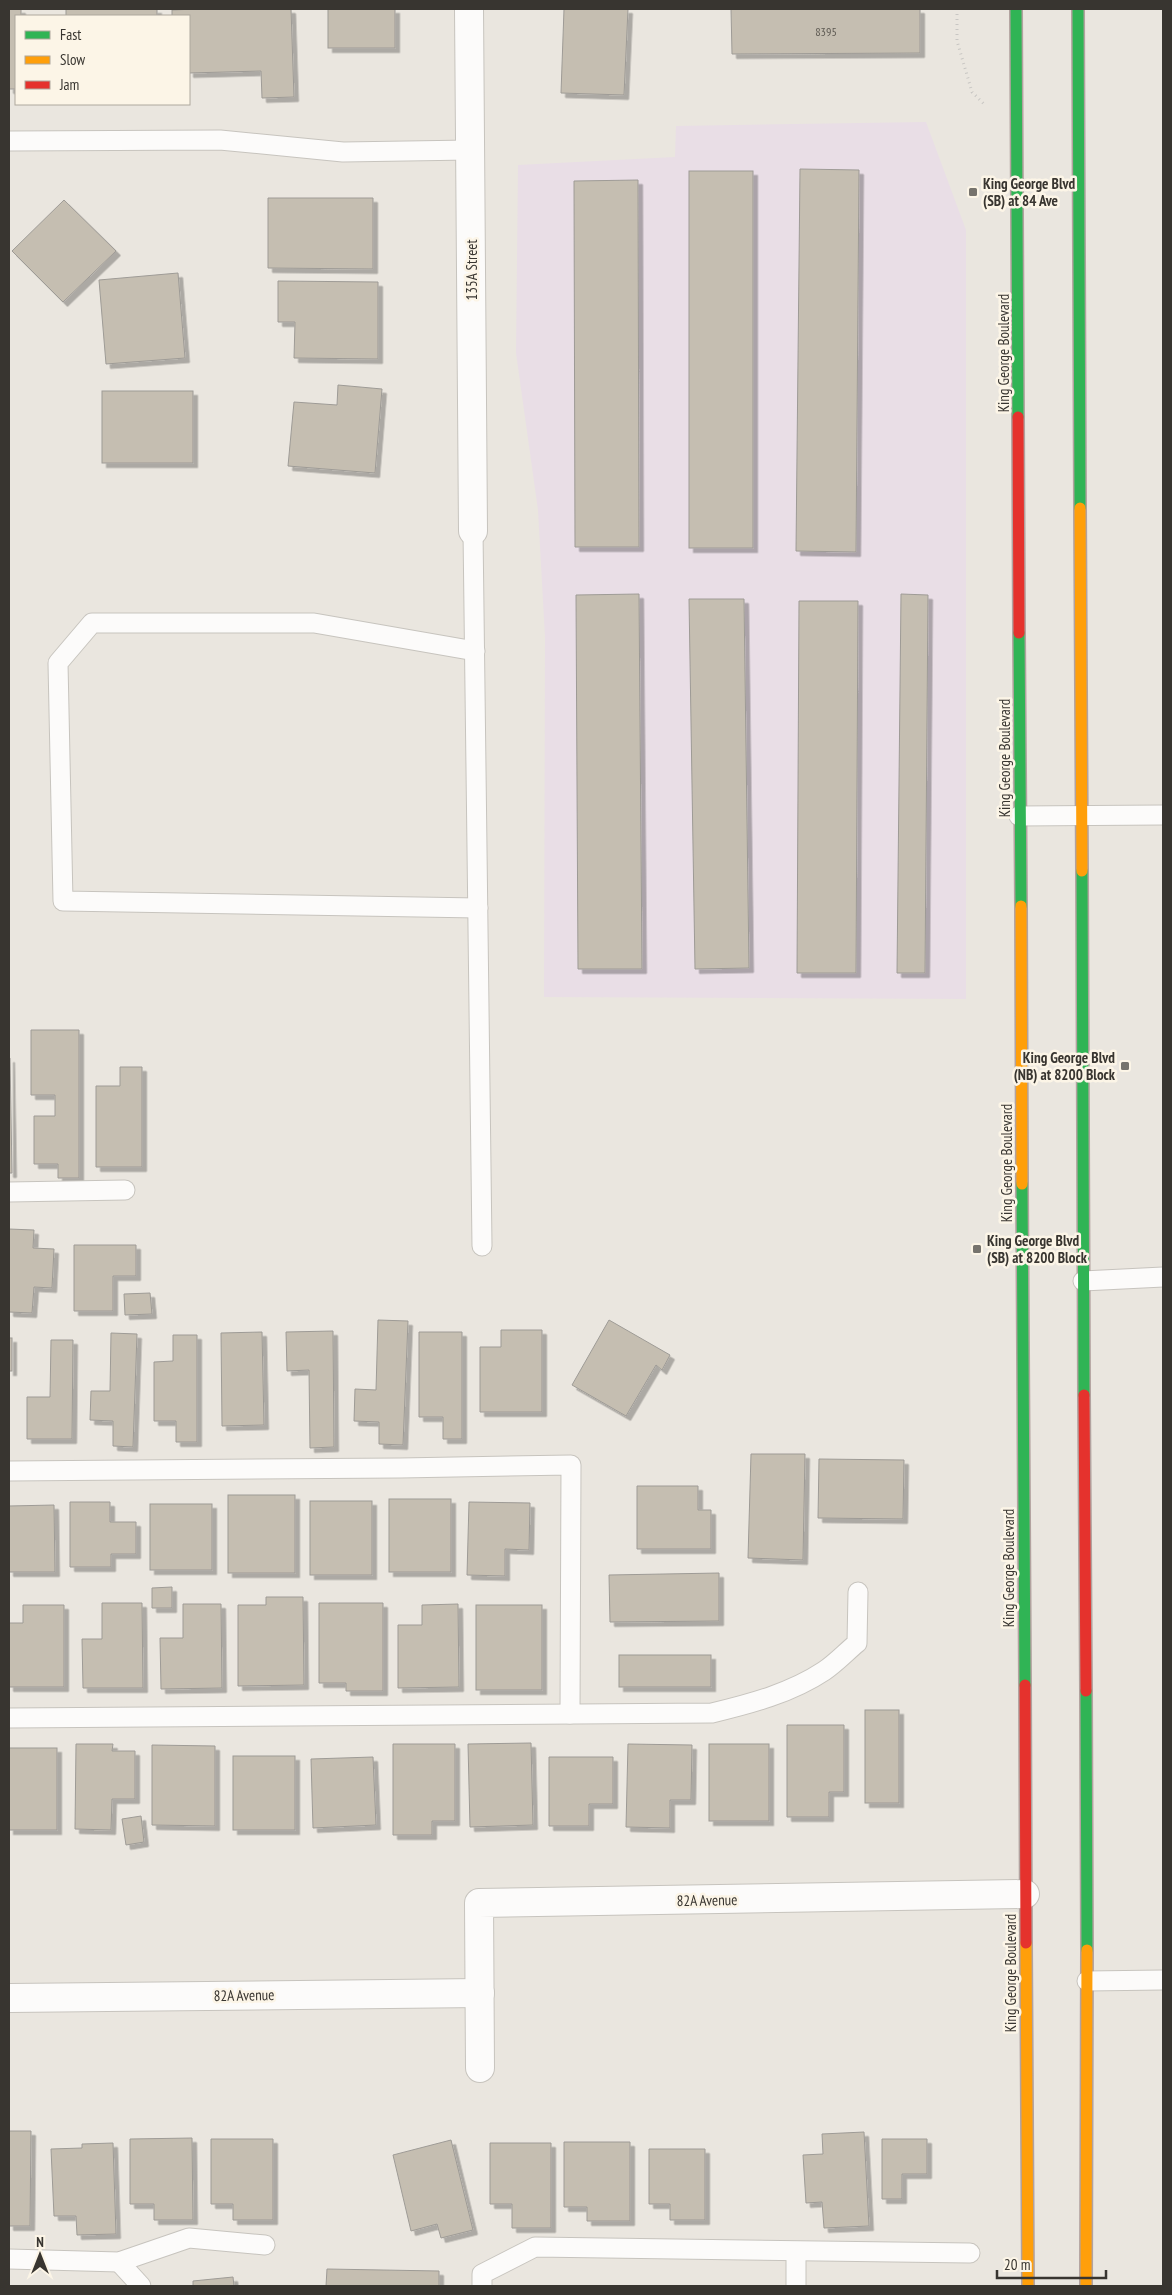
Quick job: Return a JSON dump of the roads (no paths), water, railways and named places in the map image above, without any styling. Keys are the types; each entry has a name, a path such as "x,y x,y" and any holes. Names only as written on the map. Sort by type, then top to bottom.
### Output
{"main road":[{"name":"King George Boulevard","path":"1016,9 1028,2286"},
{"path":"1078,9 1087,1981 1086,2286"}],"street":[{"name":"135A Street","path":"469,9 473,531"},
{"name":"82A Avenue","path":"480,2068 479,1904 1025,1894"},
{"name":"82A Avenue","path":"9,1998 480,1993"}],"lane":[{"path":"9,141 220,140 343,152 470,150"},
{"path":"473,531 482,1246"},
{"path":"474,651 314,623 92,623 58,662 58,672 63,901 478,908"},
{"path":"1019,816 1163,815"},
{"path":"9,1192 125,1190"},
{"path":"1084,1281 1163,1277"},
{"path":"9,1471 571,1465 570,1714"},
{"path":"9,1718 217,1715 712,1713 742,1706 786,1690 824,1671 857,1643 858,1592"},
{"path":"1087,1981 1163,1980"},
{"path":"9,2259 119,2262 189,2238 265,2245"},
{"path":"482,2286 482,2274 535,2247 970,2253"},
{"path":"796,2252 796,2286"},
{"path":"119,2262 141,2286"}],"place":[{"name":"King George Blvd (SB) at 84 Ave","path":"973,192"},
{"name":"King George Blvd (NB) at 8200 Block","path":"1125,1066"},
{"name":"King George Blvd (SB) at 8200 Block","path":"977,1249"}]}
